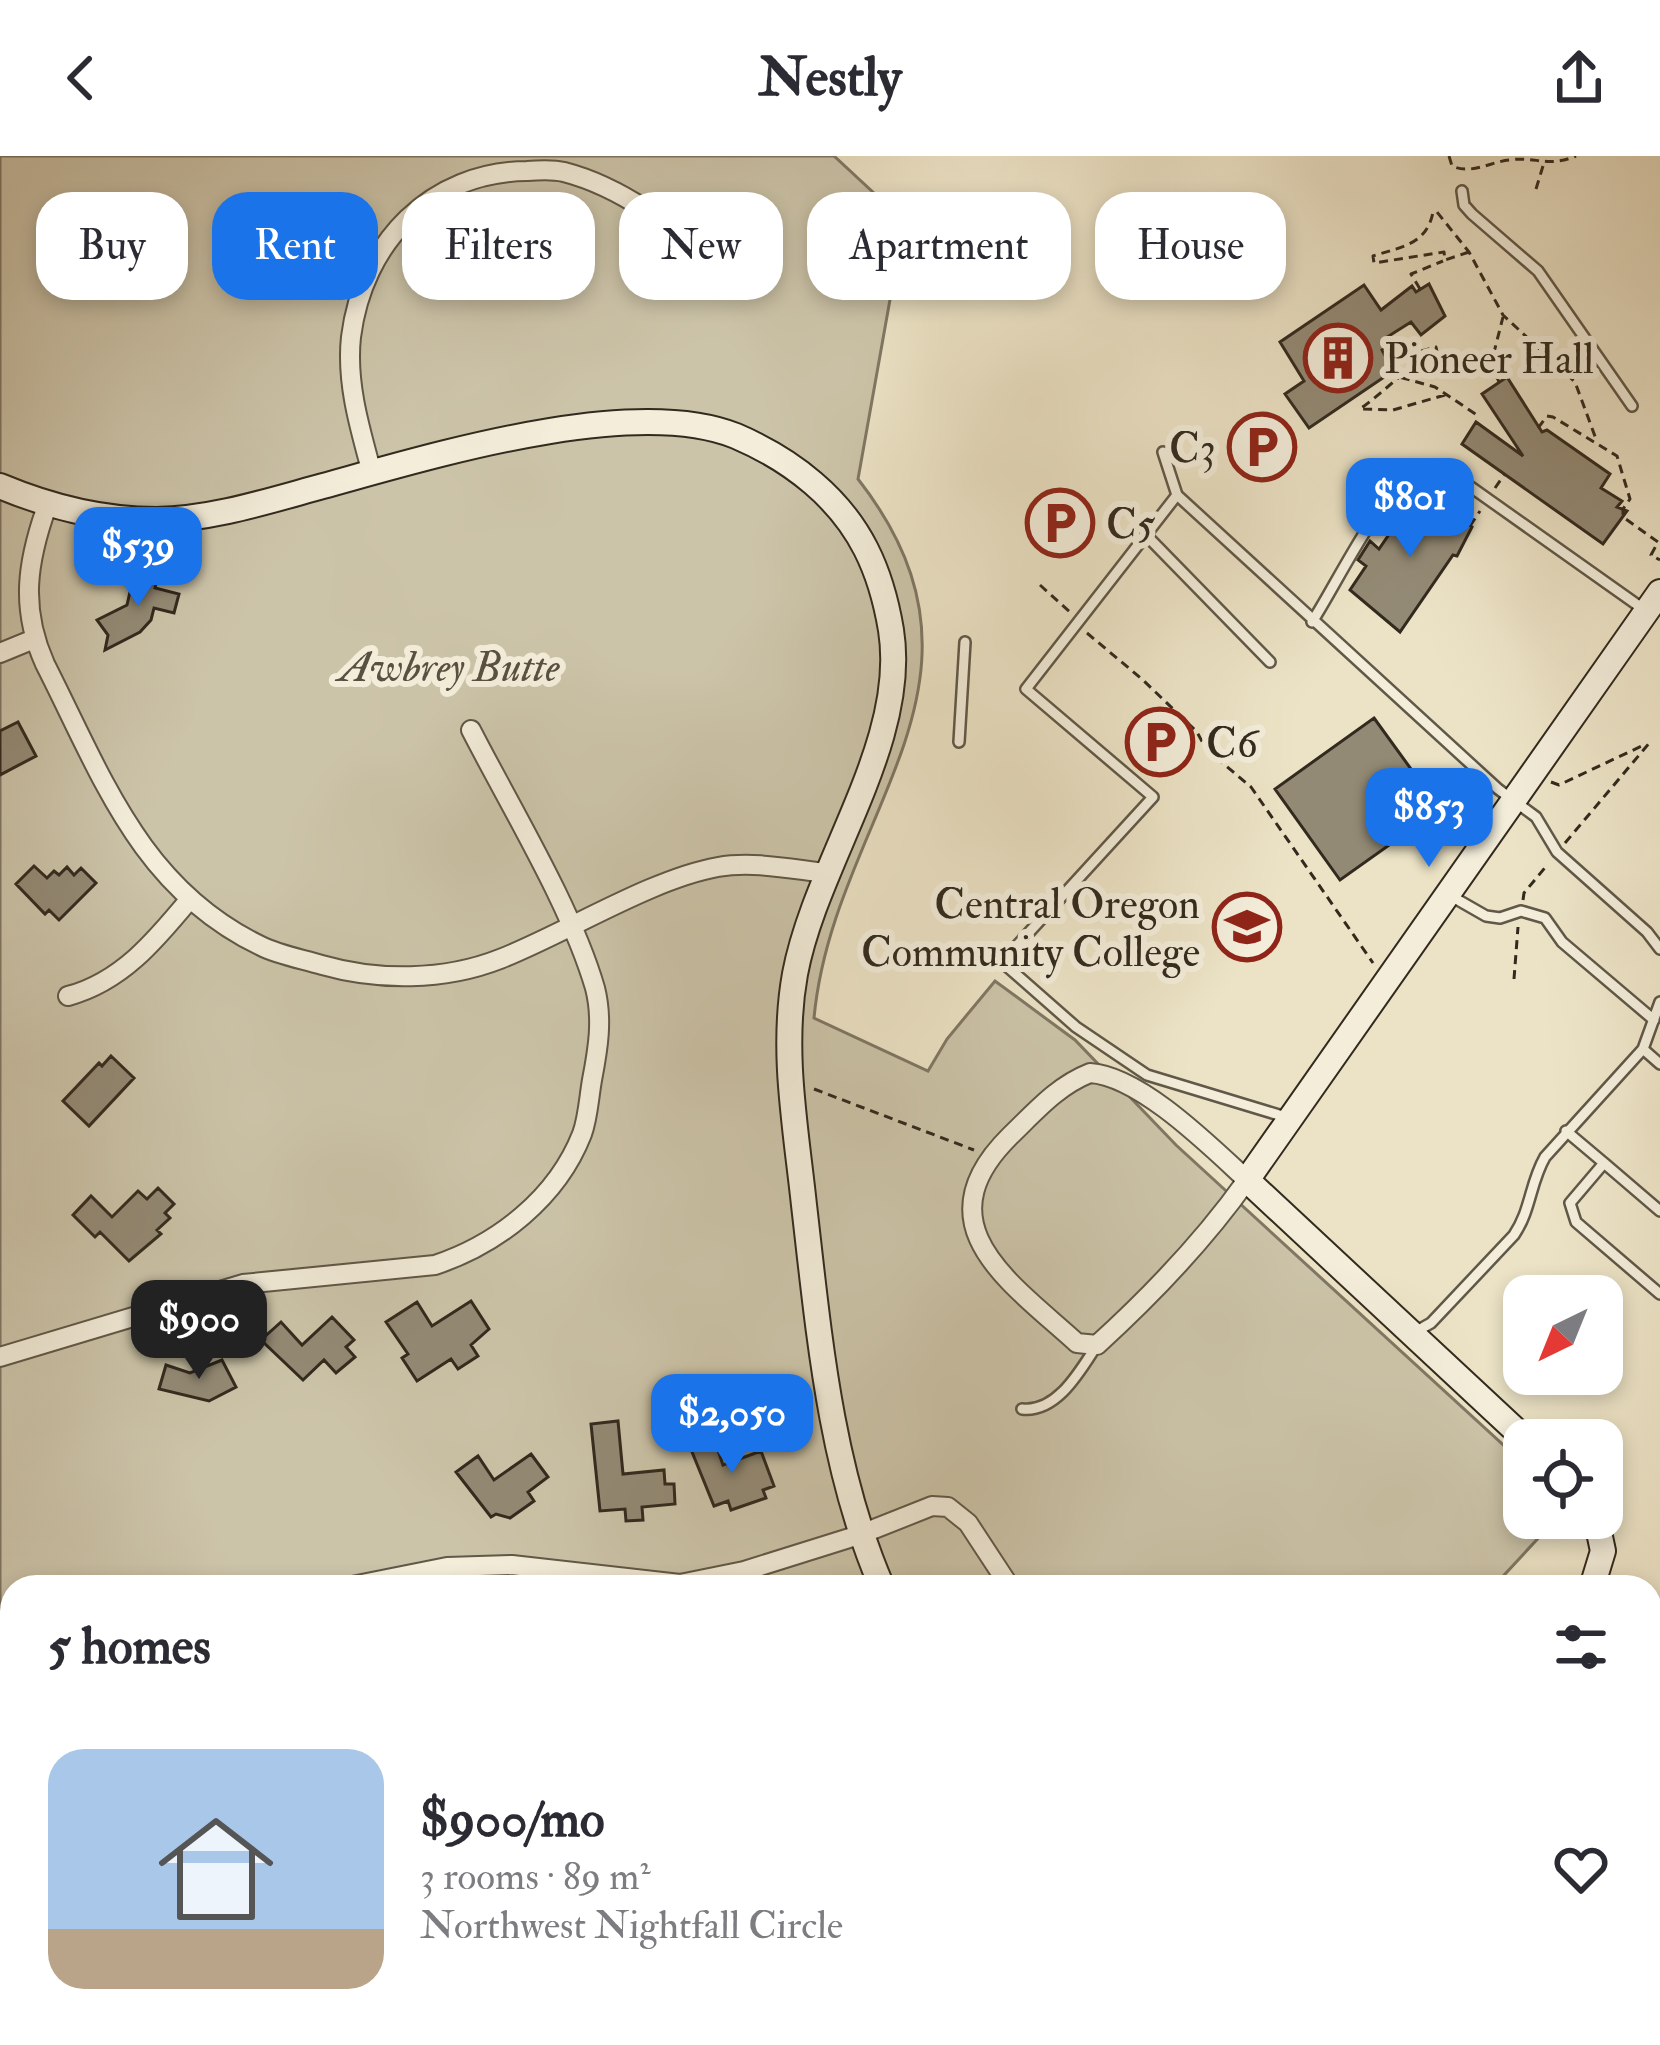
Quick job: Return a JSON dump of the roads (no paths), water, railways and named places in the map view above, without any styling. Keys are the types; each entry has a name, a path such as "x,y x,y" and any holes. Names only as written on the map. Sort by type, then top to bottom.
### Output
{"street":[{"path":"372,472 353,401 351,338 366,280 394,230 447,187 497,171 559,170 619,193"},
{"path":"0,486 47,506 102,517 158,520 233,511 461,448 618,422 680,424 733,434 793,466 829,496 860,533 885,592 894,652 892,695 795,972 789,1028 790,1080 824,1377 859,1535 877,1575"},
{"path":"47,506 28,572 34,639 128,827 152,862 188,900 265,949 351,974 388,978 476,967 669,882 720,867 826,873"},
{"path":"1503,1419 1247,1180 1156,1103 1103,1074 1090,1073 1057,1090 990,1156 974,1183 970,1209 975,1234 996,1269 1077,1343 1097,1345 1207,1236 1247,1180 1289,1118 1653,602"},
{"path":"0,653 34,639"},
{"path":"0,1357 243,1284 435,1265 508,1230 553,1184 582,1133 600,1040 596,991 572,928 471,730"},
{"path":"68,996 105,982 142,953 188,900"},
{"path":"725,1575 859,1535 932,1506 948,1507 968,1523 1002,1575"},
{"path":"1596,1575 1603,1551 1600,1539"},
{"path":"407,1575 447,1567 512,1565 600,1575"}],"lane":[{"path":"1462,191 1464,205 1472,214 1538,271 1631,406"},
{"path":"1163,452 1177,495 1312,622 1536,817 1557,852 1647,932 1659,950"},
{"path":"1312,622 1396,489 1415,471 1430,465 1444,468 1653,602"},
{"path":"1177,495 1026,689 1153,797 1002,962 1076,1027 1147,1075 1289,1118"},
{"path":"1146,536 1270,662"},
{"path":"958,742 965,642"},
{"path":"1448,894 1486,916 1500,918 1521,911 1545,918 1562,942 1654,1020"},
{"path":"1412,1334 1431,1323 1514,1235 1530,1205 1530,1190 1540,1166 1566,1131 1643,1049 1660,1002"},
{"path":"1643,1049 1660,1064"},
{"path":"1566,1131 1660,1211"},
{"path":"1604,1163 1570,1203 1576,1222 1660,1294"},
{"path":"1022,1409 1041,1408 1053,1400 1097,1345"}],"place":[{"name":"Pioneer Hall","path":"1338,358"},
{"name":"C3","path":"1262,447"},
{"name":"C5","path":"1060,523"},
{"name":"C6","path":"1160,742"},
{"name":"Central Oregon Community College","path":"1247,927"}],"park label":[{"name":"Awbrey Butte","path":"449,666"}]}
